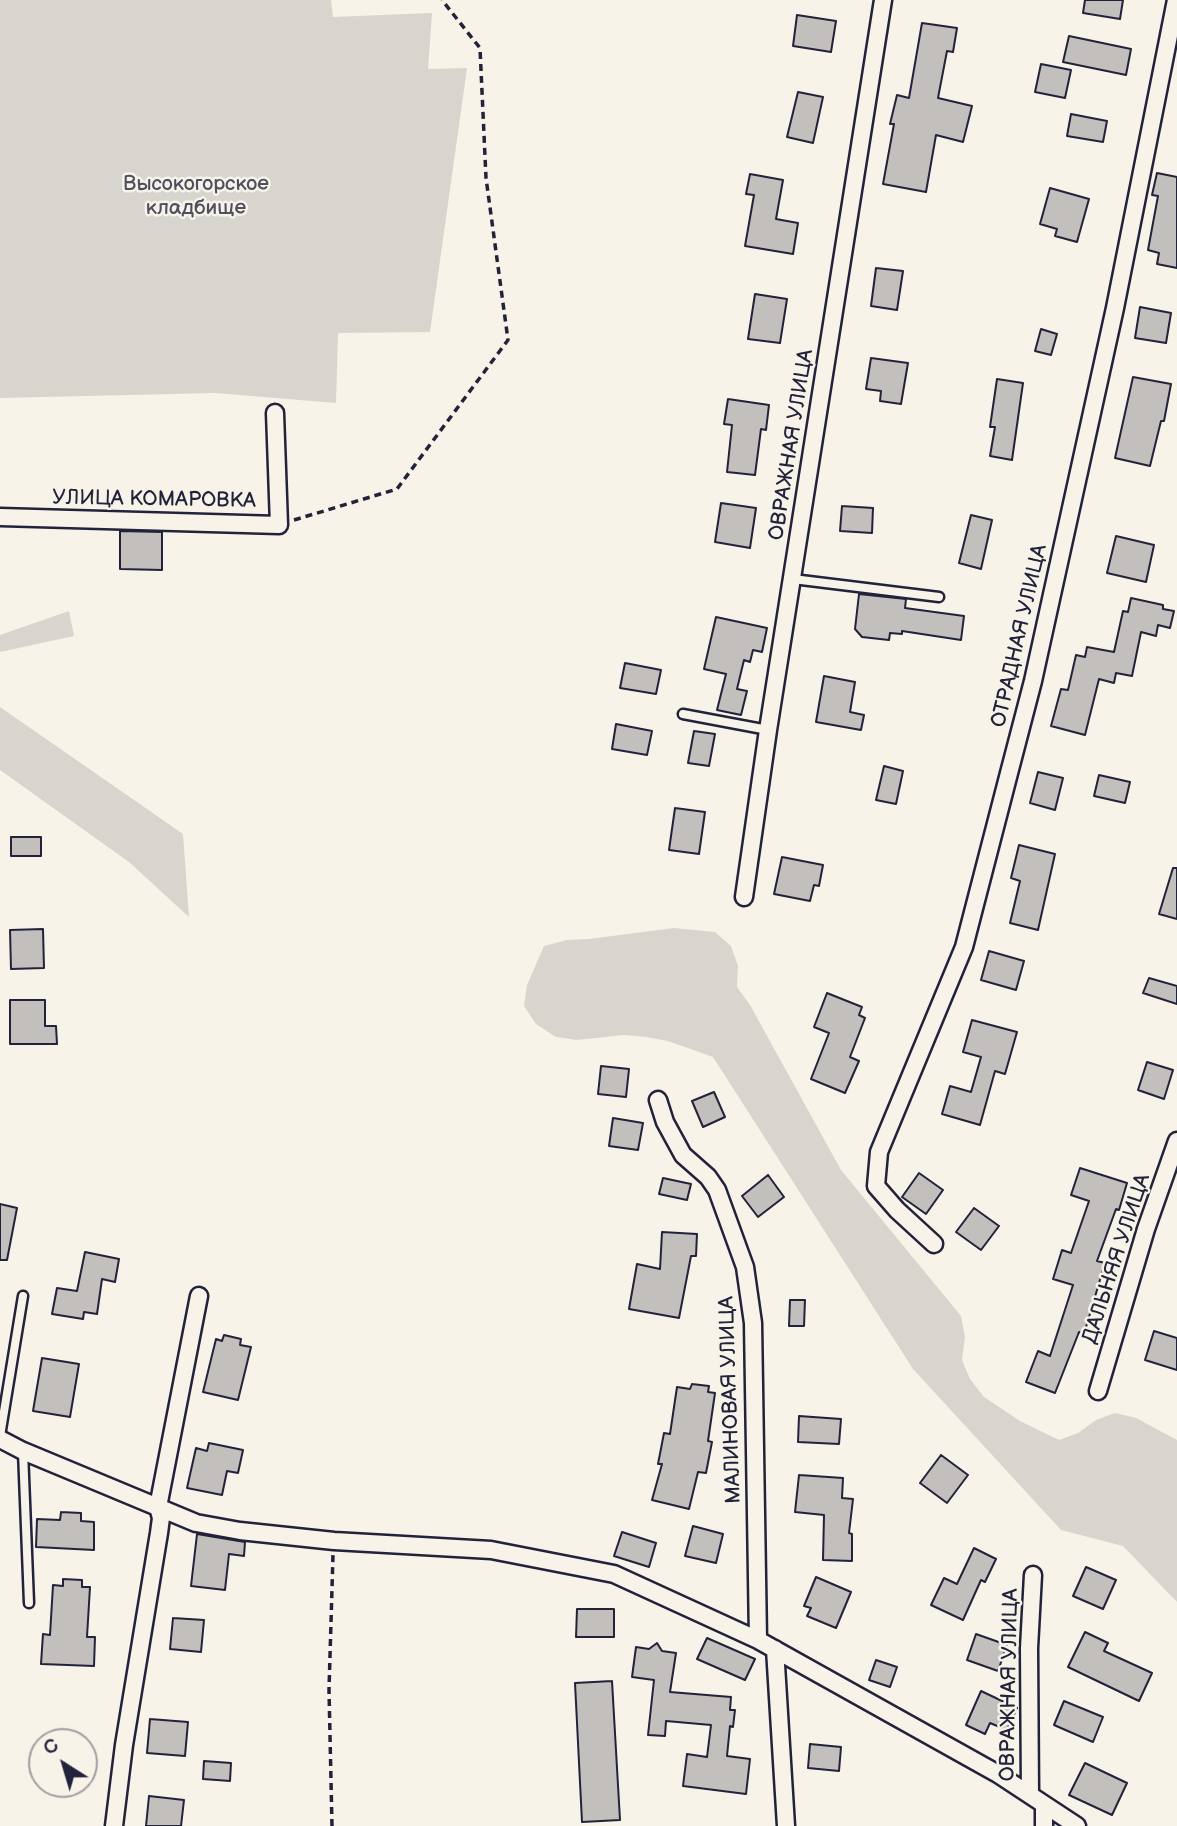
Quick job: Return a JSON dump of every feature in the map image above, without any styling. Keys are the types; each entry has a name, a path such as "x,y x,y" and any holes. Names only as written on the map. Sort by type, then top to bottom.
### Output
{"street":[{"name":"ОВРАЖНАЯ УЛИЦА","path":"744,897 883,0"},
{"name":"ОТРАДНАЯ УЛИЦА","path":"934,1244 897,1210 876,1186 878,1152 964,947 1033,681 1115,308 1175,0"},
{"name":"УЛИЦА КОМАРОВКА","path":"0,517 279,524 275,413"},
{"name":"МАЛИНОВАЯ УЛИЦА","path":"658,1100 665,1122 683,1155 708,1177 717,1189 745,1267 753,1323 758,1640"},
{"name":"ДАЛЬНЯЯ УЛИЦА","path":"1098,1391 1146,1229 1177,1141"},
{"path":"114,1826 124,1745 159,1533 161,1518 158,1507 199,1296"},
{"path":"0,1437 23,1451 196,1523 240,1531 334,1541 491,1550 614,1574 775,1649 998,1774 1077,1826"},
{"name":"ОВРАЖНАЯ УЛИЦА","path":"1030,1795 1029,1648 1033,1575"},
{"path":"775,1649 786,1826"},
{"path":"1044,1805 1044,1826"}],"lane":[{"path":"793,579 939,597"},
{"path":"683,714 768,730"},
{"path":"0,1437 23,1296"},
{"path":"23,1451 29,1603"}],"path":[{"path":"279,524 397,489 508,340 486,178 480,48 442,0"},
{"path":"331,1826 329,1689 334,1541"}],"green space":[{"name":"Высокогорское кладбище","path":"0,0 331,0 333,17 432,13 428,69 467,68 430,332 338,333 336,403 215,393 0,398"},
{"path":"69,611 74,636 0,652 0,635"},
{"path":"0,707 183,834 189,917 129,862 0,770"},
{"path":"674,928 715,932 731,946 738,966 737,987 750,1005 841,1170 961,1316 965,1337 962,1360 970,1379 984,1397 1020,1421 1059,1440 1115,1413 1136,1418 1177,1440 1177,1602 1123,1546 1061,1530 913,1369 713,1057 668,1041 646,1037 624,1035 577,1040 556,1037 536,1024 524,1006 527,985 544,946 567,940"}],"building":[{"path":"1085,0 1123,0 1120,19 1083,13"},
{"path":"797,15 836,21 831,52 793,46"},
{"path":"922,23 957,28 953,52 947,51 938,98 972,106 963,142 936,135 926,192 883,184 894,124 890,124 897,95 909,98"},
{"path":"1069,36 1131,49 1126,75 1063,62"},
{"path":"1041,64 1071,70 1065,98 1035,92"},
{"path":"798,92 823,97 813,143 787,137"},
{"path":"1071,114 1107,121 1103,142 1067,136"},
{"path":"1157,173 1177,177 1177,268 1157,264 1159,253 1148,250 1158,196 1152,195"},
{"path":"750,174 783,180 776,219 798,223 793,254 745,246 754,195 746,194"},
{"path":"1050,188 1089,199 1077,242 1055,236 1057,229 1040,224"},
{"path":"876,268 903,271 897,310 871,306"},
{"path":"755,294 787,299 780,343 748,339"},
{"path":"1140,307 1171,313 1166,343 1135,338"},
{"path":"1041,329 1057,334 1051,355 1035,351"},
{"path":"871,358 908,363 901,404 880,401 881,391 866,389"},
{"path":"1133,377 1171,384 1164,421 1161,421 1150,466 1115,458"},
{"path":"997,379 1023,383 1012,460 990,456 995,427 990,427"},
{"path":"728,399 769,405 766,430 761,429 755,475 727,472 732,425 724,424"},
{"path":"721,503 756,508 750,548 715,542"},
{"path":"842,506 873,508 872,533 840,531"},
{"path":"971,515 992,520 981,569 959,563"},
{"path":"120,531 162,532 162,570 120,569"},
{"path":"1116,536 1154,545 1146,582 1107,573"},
{"path":"859,594 906,599 905,608 964,616 961,640 902,631 902,634 890,633 889,640 862,637 855,629"},
{"path":"1131,598 1163,605 1163,609 1174,611 1170,628 1158,625 1156,636 1141,632 1132,676 1116,673 1114,683 1099,679 1085,735 1051,726 1061,689 1068,690 1076,655 1085,657 1087,647 1114,652 1123,611 1128,612"},
{"path":"716,617 767,628 762,652 753,650 750,662 744,660 737,689 747,691 741,715 717,710 726,674 704,669"},
{"path":"625,663 661,670 656,694 620,688"},
{"path":"824,676 855,682 850,712 864,715 861,730 816,722"},
{"path":"616,724 652,731 647,755 612,749"},
{"path":"694,731 715,734 709,766 688,763"},
{"path":"884,766 903,771 896,804 876,800"},
{"path":"1038,772 1063,778 1055,810 1030,803"},
{"path":"1099,775 1130,782 1125,803 1094,796"},
{"path":"675,808 705,812 699,854 669,850"},
{"path":"11,837 41,837 41,856 11,856"},
{"path":"1019,845 1055,854 1038,930 1010,923 1020,881 1011,878"},
{"path":"782,857 823,865 819,886 814,885 810,901 774,894"},
{"path":"1173,868 1177,868 1177,919 1159,914"},
{"path":"43,929 44,968 11,969 10,930"},
{"path":"989,951 1024,961 1016,990 981,980"},
{"path":"1149,978 1177,986 1177,1004 1143,993"},
{"path":"827,993 862,1007 859,1015 865,1018 850,1057 859,1061 845,1093 811,1079 829,1033 814,1027"},
{"path":"10,1000 45,1000 45,1026 56,1026 57,1044 10,1044"},
{"path":"972,1020 1017,1032 1005,1074 995,1071 980,1125 942,1114 950,1086 971,1092 981,1057 963,1052"},
{"path":"1147,1062 1173,1070 1164,1099 1138,1090"},
{"path":"601,1066 629,1069 626,1097 598,1094"},
{"path":"714,1092 725,1117 703,1127 692,1101"},
{"path":"613,1118 643,1123 638,1150 609,1146"},
{"path":"1080,1168 1127,1183 1119,1210 1116,1209 1097,1261 1105,1263 1084,1334 1079,1332 1055,1393 1026,1382 1038,1351 1050,1356 1073,1285 1053,1279 1062,1250 1071,1253 1089,1201 1071,1195"},
{"path":"919,1173 943,1190 926,1214 902,1197"},
{"path":"768,1175 784,1197 758,1217 742,1196"},
{"path":"663,1178 691,1184 687,1200 659,1194"},
{"path":"0,1204 17,1208 7,1260 0,1260"},
{"path":"974,1208 999,1226 981,1250 956,1232"},
{"path":"662,1232 697,1234 696,1256 691,1256 679,1318 629,1309 637,1264 660,1269"},
{"path":"85,1252 119,1259 115,1282 102,1279 97,1314 84,1312 83,1319 52,1314 57,1288 77,1291"},
{"path":"790,1300 805,1300 804,1326 789,1326"},
{"path":"1154,1331 1177,1338 1177,1370 1145,1360"},
{"path":"224,1335 241,1339 240,1345 251,1347 238,1400 203,1392 216,1339 222,1341"},
{"path":"42,1358 79,1364 70,1417 33,1411"},
{"path":"692,1384 709,1386 708,1392 715,1393 708,1441 712,1442 706,1473 698,1472 689,1509 652,1500 662,1464 658,1464 664,1433 670,1434 677,1387 690,1389"},
{"path":"799,1416 841,1419 839,1444 798,1442"},
{"path":"209,1443 243,1450 238,1473 227,1471 222,1495 187,1488 196,1448 207,1451"},
{"path":"941,1455 968,1475 947,1503 920,1483"},
{"path":"799,1475 843,1478 842,1498 853,1499 849,1533 852,1534 852,1561 823,1560 824,1515 795,1512"},
{"path":"61,1512 81,1513 81,1521 94,1522 94,1550 36,1547 37,1519 60,1520"},
{"path":"693,1526 723,1534 716,1563 685,1556"},
{"path":"622,1532 656,1543 649,1567 614,1556"},
{"path":"197,1534 245,1542 244,1556 229,1554 225,1590 191,1586"},
{"path":"974,1548 996,1559 985,1582 981,1580 963,1620 931,1605 944,1578 957,1584"},
{"path":"1086,1567 1116,1580 1103,1609 1073,1596"},
{"path":"816,1577 851,1592 836,1628 807,1616 811,1608 804,1606"},
{"path":"63,1579 82,1580 82,1587 90,1587 87,1637 95,1637 94,1666 41,1664 43,1634 50,1635 53,1585 63,1586"},
{"path":"577,1609 614,1609 614,1637 576,1637"},
{"path":"173,1618 204,1620 201,1652 170,1649"},
{"path":"1085,1632 1108,1643 1104,1651 1152,1673 1139,1701 1068,1667"},
{"path":"976,1634 1007,1645 998,1671 967,1660"},
{"path":"707,1638 755,1659 745,1680 697,1659"},
{"path":"657,1643 662,1651 676,1653 670,1692 731,1697 730,1710 735,1710 733,1727 730,1726 727,1756 750,1759 746,1794 683,1786 687,1754 707,1757 711,1725 666,1721 665,1736 648,1735 654,1680 632,1677 636,1647 649,1649"},
{"path":"876,1660 897,1667 890,1687 869,1680"},
{"path":"612,1681 620,1820 582,1822 575,1683"},
{"path":"981,1691 1017,1708 1007,1730 990,1723 985,1734 966,1725"},
{"path":"1064,1701 1103,1717 1093,1742 1054,1725"},
{"path":"150,1719 188,1722 185,1756 147,1753"},
{"path":"810,1744 841,1747 839,1771 808,1768"},
{"path":"204,1761 231,1763 230,1781 203,1779"},
{"path":"1085,1763 1127,1783 1112,1815 1069,1795"},
{"path":"149,1796 184,1800 181,1826 146,1826"}]}
